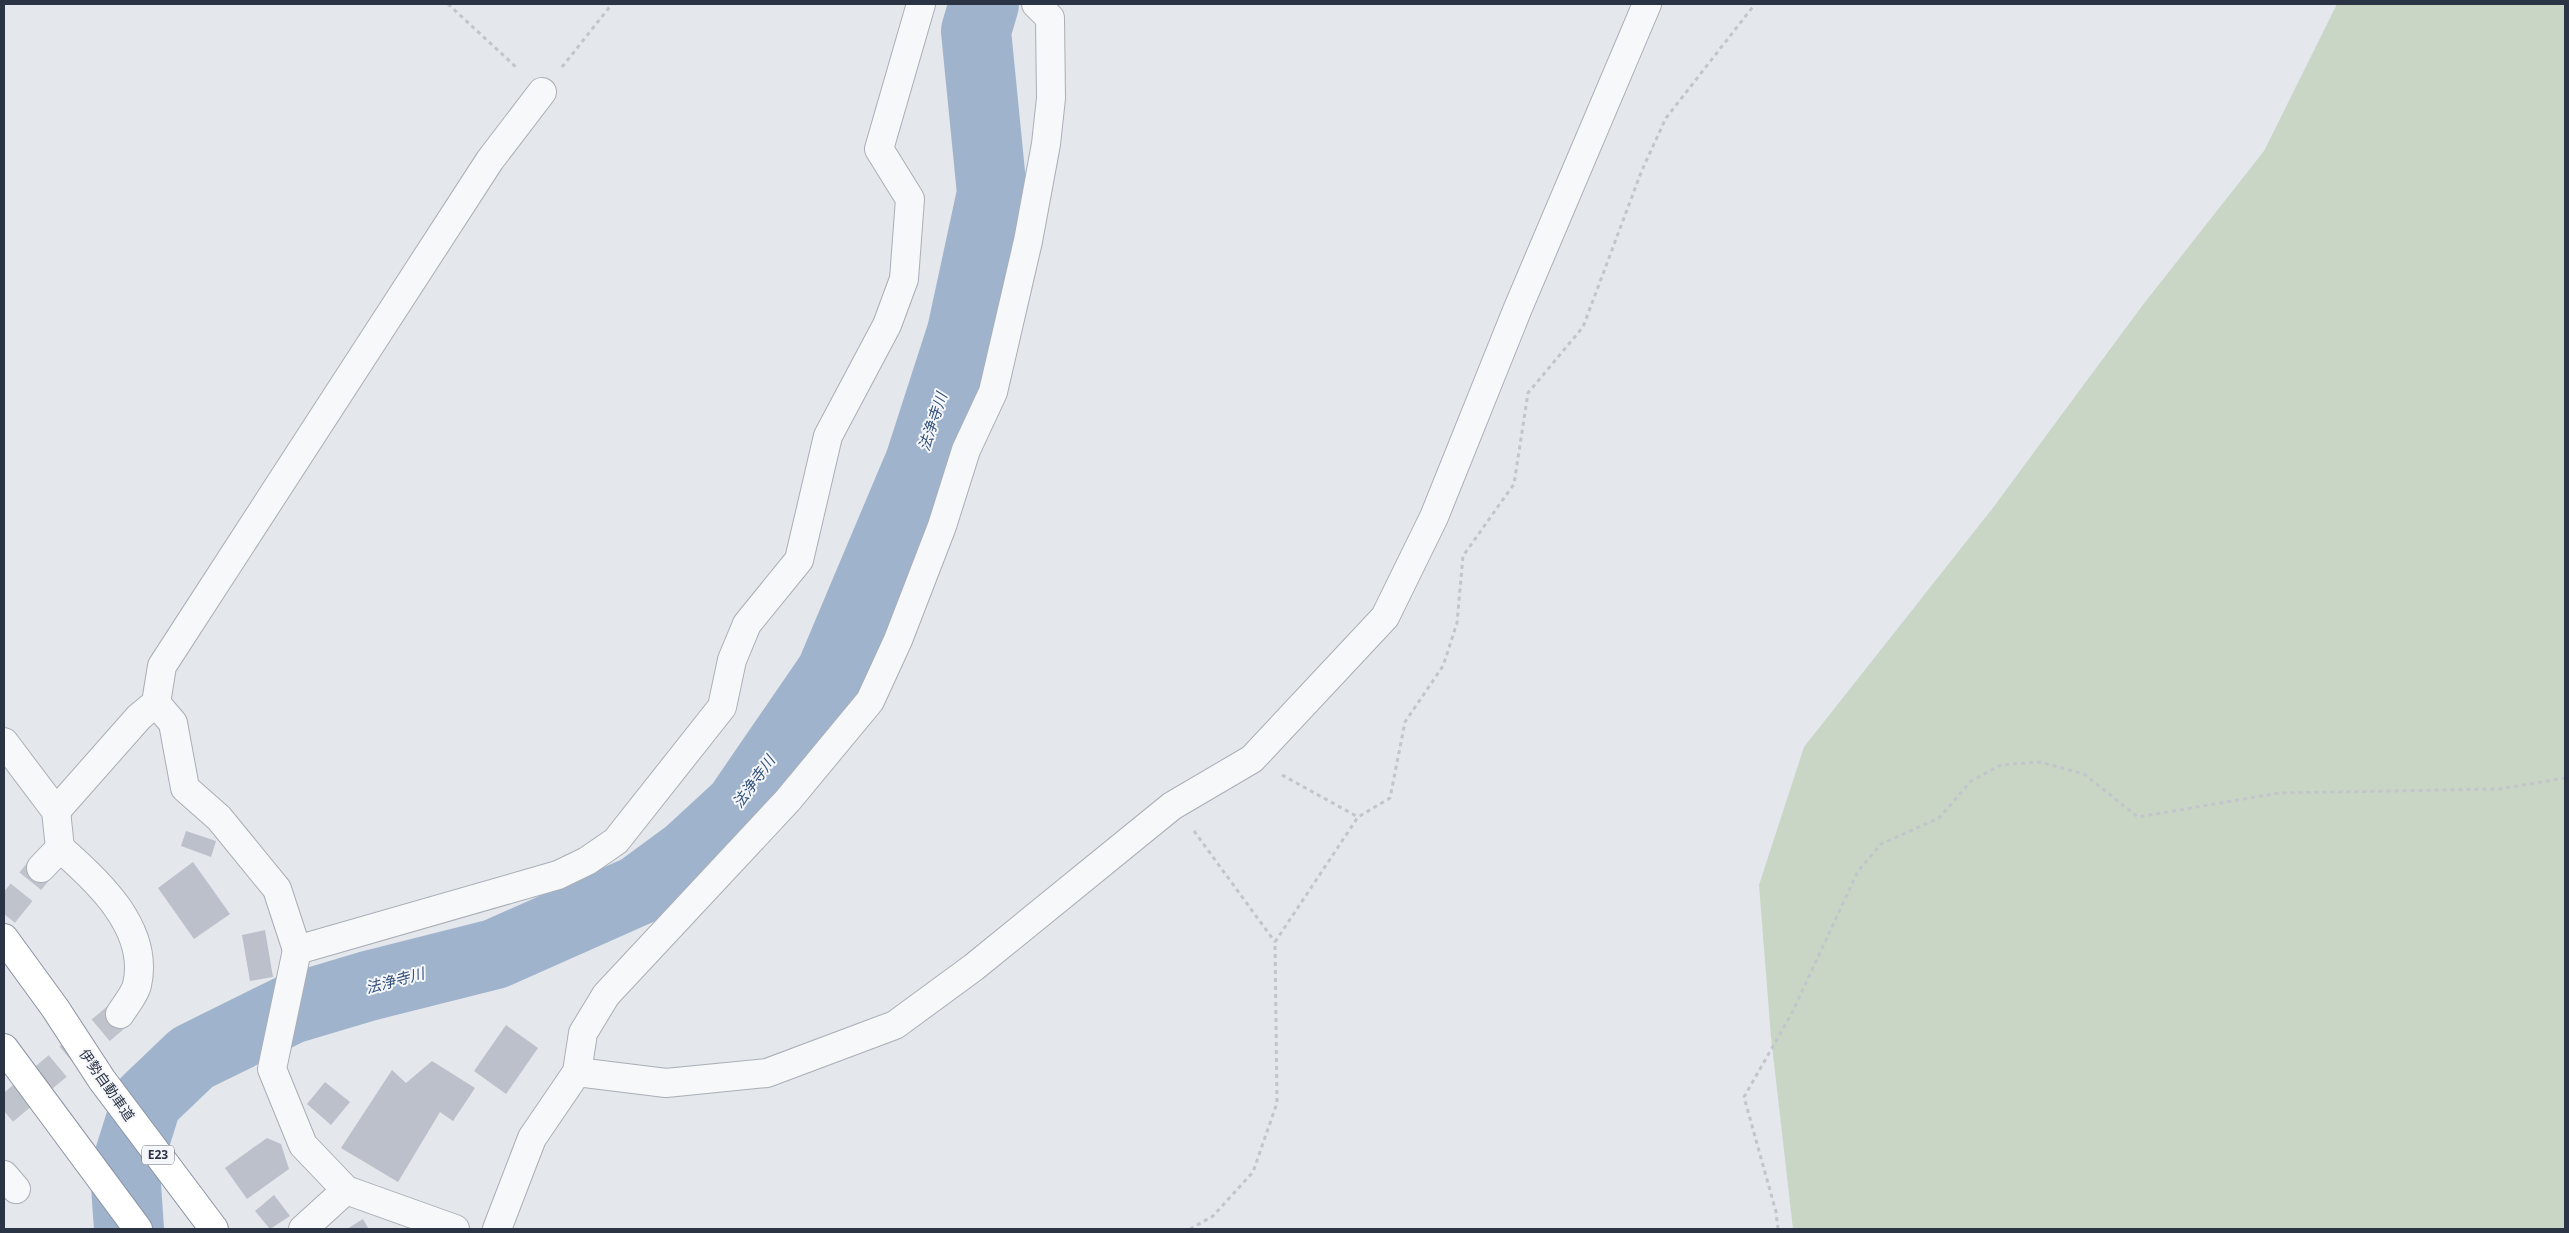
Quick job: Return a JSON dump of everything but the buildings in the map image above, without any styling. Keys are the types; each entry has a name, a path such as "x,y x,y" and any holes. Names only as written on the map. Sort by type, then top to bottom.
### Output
{"highway":[{"name":"伊勢自動車道","path":"4,938 55,1008 102,1080 214,1229"},
{"path":"4,1048 138,1229"}],"street":[{"path":"297,950 558,875 587,861 616,841 722,706 732,660 747,624 799,560 828,436 887,325 904,279 910,198 880,149 921,4"},
{"path":"497,1229 532,1138 577,1072 582,1033 606,995 788,800 870,701 898,640 942,526 966,450 993,392 1028,241 1046,144 1052,98 1050,18 1036,4"},
{"path":"577,1072 618,1079 666,1083 767,1073 895,1025 974,967 1172,806 1252,758 1385,617 1434,516 1518,308 1647,4"},
{"path":"56,811 138,718 156,703 162,666 490,160 542,92"},
{"path":"156,703 173,723 185,788 219,818 277,889 297,950 272,1069 303,1145 346,1190 455,1229"},
{"path":"4,742 56,811 60,848 88,873 127,922 138,950 137,986 120,1014"},
{"path":"41,868 60,848"},
{"path":"303,1229 346,1190"}],"path":[{"path":"448,4 542,92 612,4"},
{"path":"1190,1229 1213,1216 1253,1172 1277,1104 1275,942 1358,818 1390,798 1405,722 1443,666 1457,623 1463,556 1514,484 1528,393 1583,327 1642,170 1666,118 1755,4"},
{"path":"1252,758 1358,818"},
{"path":"1778,1229 1776,1212 1744,1097 1792,1013 1858,871 1881,844 1939,818 1971,781 2001,765 2040,762 2084,774 2138,817 2279,793 2498,789 2565,778"},
{"path":"1172,806 1190,826 1275,942"}],"green space":[{"path":"2337,4 2565,4 2565,1229 1793,1229 1771,1037 1759,885 1804,747 1992,509 2142,306 2264,151"}],"waterway":[{"name":"法浄寺川","path":"129,1229 125,1171 147,1101 192,1058 291,1009 368,986 495,954 639,890 688,854 739,807 831,673 920,462 962,332 992,193 976,31 984,4"}],"tunnel":[{"path":"4,914 41,868"},
{"path":"4,1111 120,1014"}]}
